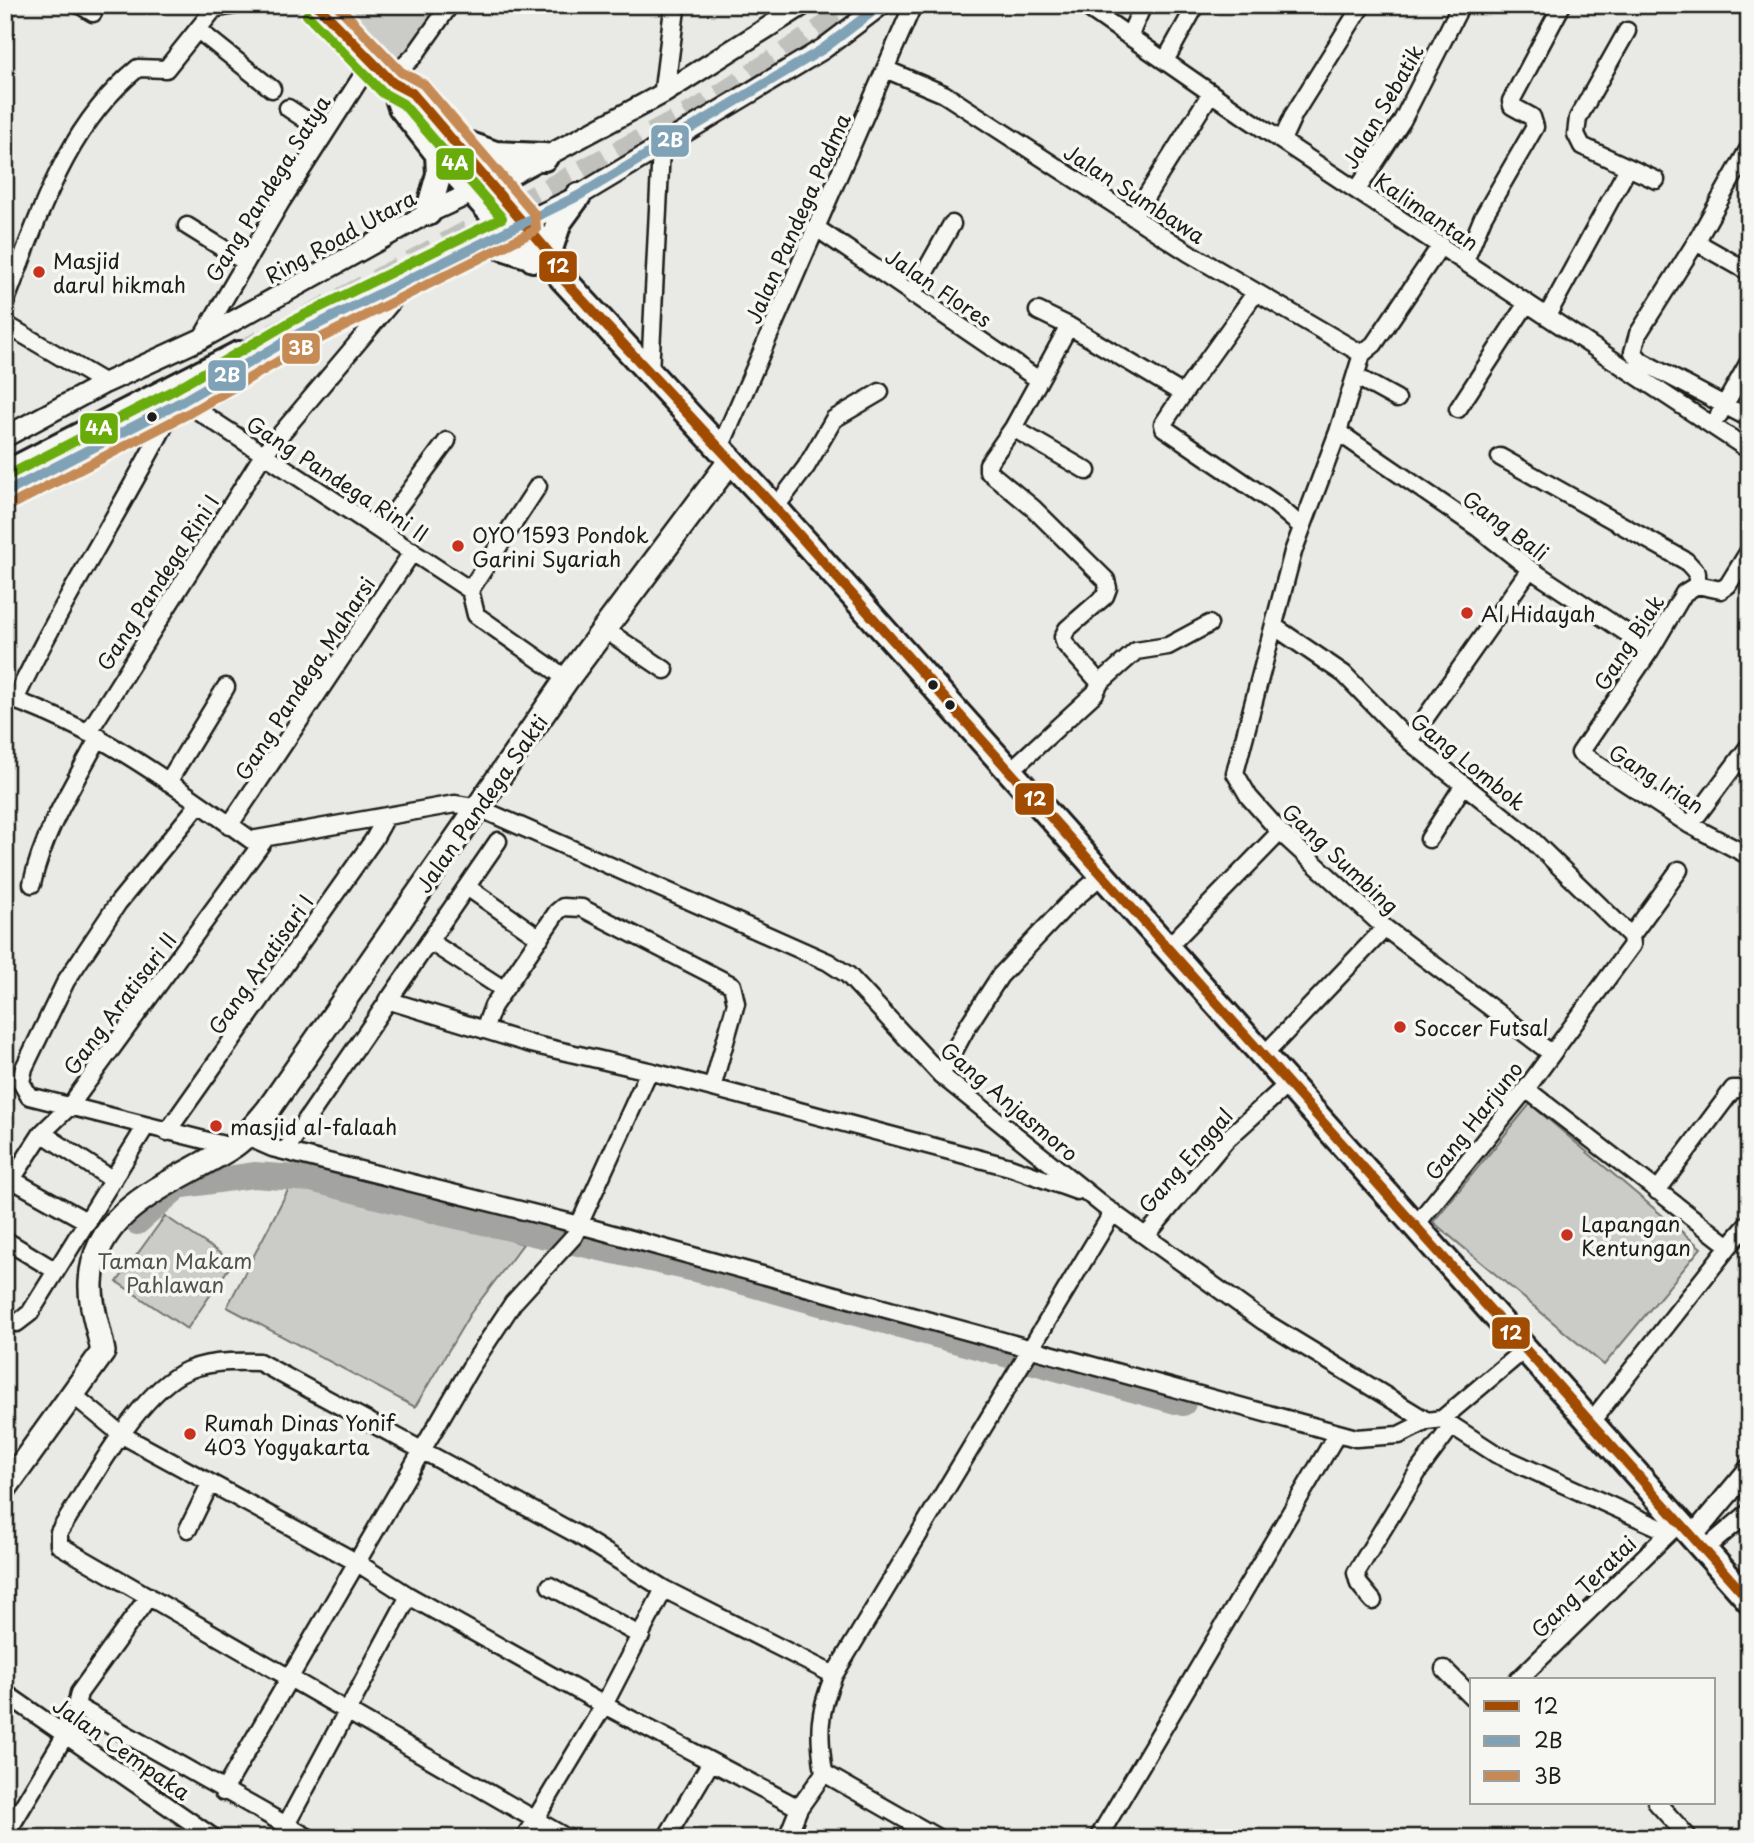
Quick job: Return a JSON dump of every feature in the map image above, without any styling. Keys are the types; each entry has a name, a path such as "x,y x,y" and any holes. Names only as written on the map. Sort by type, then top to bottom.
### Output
{"highway":[{"path":"444,146 495,155 544,158"},
{"path":"5,457 236,348 5,475"}],"main road":[{"path":"327,9 371,62 392,81 412,93 444,146 540,254"},
{"path":"428,213 444,146"},
{"path":"540,254 578,197"},
{"path":"484,241 540,254 557,262 562,278 775,508 1525,1349 1686,1535 1749,1600"},
{"name":"Jalan Pandega Sakti","path":"5,1488 103,1352 91,1300 90,1281 94,1260 104,1240 139,1200 239,1141 268,1110 725,454"}],"street":[{"path":"5,303 34,221 84,125 123,79 138,68 166,69 214,9 235,5"},
{"path":"392,81 414,56 450,5"},
{"path":"664,93 675,5"},
{"name":"Ring Road Utara","path":"5,437 105,383 201,339 428,213 544,158 664,93 803,5"},
{"path":"5,493 179,403 298,334 578,197 823,48 881,5"},
{"name":"Jalan Pandega Padma","path":"725,454 815,227 913,5"},
{"name":"Kalimantan","path":"1084,5 1211,93 1749,450"},
{"path":"1129,37 1143,5"},
{"path":"1165,61 1196,5"},
{"path":"1282,140 1294,114 1363,5"},
{"name":"Jalan Sebatik","path":"1357,190 1402,121 1461,5"},
{"path":"1465,261 1483,217 1535,127 1532,117 1512,107 1511,101 1562,5"},
{"path":"198,30 272,89"},
{"path":"1627,31 1578,118 1576,134 1583,146 1656,180"},
{"name":"Gang Pandega Satya","path":"201,339 324,132 371,62"},
{"name":"Jalan Sumbawa","path":"885,69 944,94 1133,217 1362,354"},
{"path":"1133,217 1211,93"},
{"path":"288,108 324,132"},
{"path":"650,373 661,148"},
{"path":"1732,439 1746,410 1724,406 1641,361 1633,352 1638,334 1696,242 1749,148"},
{"path":"1547,316 1628,168"},
{"path":"912,295 952,224"},
{"path":"187,226 245,262"},
{"name":"Jalan Flores","path":"815,227 1039,380"},
{"path":"1696,242 1749,272"},
{"path":"1275,627 1302,527 1338,432 1362,354 1374,344 1441,245"},
{"name":"Gang Pandega Rini I","path":"32,884 37,863 93,735 263,455 413,276"},
{"path":"1256,292 1163,424 1164,428 1274,503 1302,527"},
{"path":"1458,409 1527,303"},
{"path":"1038,311 1069,326 1183,394"},
{"path":"5,324 105,383"},
{"path":"1069,326 1013,428 988,464 988,471 1033,508 1106,580 1108,588 1105,596 1067,629 1063,637 1065,644 1100,683"},
{"path":"1713,426 1749,362"},
{"path":"1357,377 1397,399"},
{"path":"775,508 806,467 834,419 880,392"},
{"path":"179,403 10,698 93,735 168,782 251,840 385,819 455,804 479,808"},
{"name":"Gang Pandega Rini II","path":"179,403 381,530 470,590"},
{"path":"1013,428 1087,471"},
{"name":"Gang Bali","path":"1338,432 1478,528 1530,569 1651,649"},
{"path":"381,530 447,441"},
{"path":"1500,457 1686,561 1697,573 1697,585 1721,590 1728,585 1749,551"},
{"path":"538,486 470,590 476,615 567,678"},
{"name":"Gang Pandega Maharsi","path":"229,826 413,551"},
{"path":"1409,741 1530,569"},
{"name":"Gang Biak","path":"1580,753 1651,649 1684,593 1697,585"},
{"path":"1010,771 1096,693 1100,683 1136,651 1168,646 1209,624"},
{"name":"Gang Lombok","path":"1275,627 1344,674 1409,741 1527,835 1631,936"},
{"name":"Gang Sumbing","path":"1275,627 1235,773 1249,797 1280,832 1385,928 1551,1053"},
{"path":"604,629 665,670"},
{"path":"168,782 226,687"},
{"path":"1690,825 1749,746"},
{"name":"Gang Irian","path":"1580,753 1690,825 1749,856"},
{"path":"1429,839 1463,786"},
{"path":"199,804 118,903 66,981 24,1068 20,1082 23,1091 29,1096 167,1132 239,1141 285,1151 1337,1434 1366,1438 1399,1435 1440,1422 1525,1349"},
{"name":"Gang Anjasmoro","path":"479,808 837,967 848,975 941,1075 1095,1199 1262,1321 1496,1454 1686,1535"},
{"name":"Gang Aratisari I","path":"167,1132 374,839 385,819"},
{"path":"1167,948 1280,832"},
{"name":"Gang Aratisari II","path":"8,1185 42,1133 69,1107 265,839"},
{"path":"285,1151 498,841"},
{"name":"Gang Harjuno","path":"1415,1226 1526,1089 1632,945 1631,936 1679,870"},
{"path":"941,1075 967,1027 1000,976 1102,875"},
{"path":"467,887 540,938"},
{"path":"485,1030 488,1016 503,989 563,907 582,908 732,985 736,1003 712,1088"},
{"path":"1263,1056 1385,928"},
{"path":"429,940 503,989"},
{"path":"387,1000 573,1055 649,1071 1010,1167 1095,1199"},
{"path":"223,1792 500,1322 513,1303 552,1263 577,1231 649,1071"},
{"name":"Gang Enggal","path":"1146,1237 1226,1140 1288,1084"},
{"path":"1526,1089 1730,1247"},
{"path":"1657,1191 1733,1089 1749,1090"},
{"path":"11,1321 30,1313 146,1126"},
{"path":"42,1133 113,1180"},
{"path":"8,1185 88,1222"},
{"path":"787,1838 799,1808 824,1773 818,1729 821,1705 834,1675 1113,1212"},
{"path":"1590,1423 1749,1223"},
{"path":"5,1240 56,1271"},
{"path":"567,1838 65,1550 57,1536 122,1435 162,1387 181,1374 208,1364 260,1362 422,1453 578,1535 664,1589 834,1675"},
{"path":"72,1394 122,1435 356,1563 409,1597 604,1705 799,1808"},
{"path":"1373,1601 1359,1584 1356,1573 1419,1470 1440,1422"},
{"path":"1102,1836 1337,1434"},
{"path":"1686,1535 1749,1469"},
{"path":"188,1529 210,1484"},
{"name":"Gang Teratai","path":"1520,1678 1686,1535 1749,1512"},
{"path":"550,1586 641,1636"},
{"path":"524,1838 604,1705 664,1589"},
{"path":"149,1596 79,1693 76,1706 223,1792 309,1838"},
{"path":"286,1825 409,1597"},
{"path":"1444,1669 1470,1695"},
{"name":"Jalan Cempaka","path":"5,1693 214,1838"},
{"path":"10,1833 66,1734"},
{"path":"666,1838 711,1762"},
{"path":"824,1773 938,1838"},
{"path":"1658,1804 1689,1838"}],"green space":[{"path":"344,5 441,5 398,68 387,64 337,17"},
{"name":"Lapangan Kentungan","path":"1530,1104 1701,1248 1604,1365 1433,1222"},
{"path":"297,1173 523,1244 470,1314 415,1407 227,1307"},
{"name":"Taman Makam Pahlawan","path":"165,1216 233,1262 187,1329 117,1282"}],"waterway":[{"path":"137,1222 178,1186 254,1175 311,1179 439,1212 704,1271 1183,1403"}],"tunnel":[{"path":"239,355 701,110 861,5"}],"transit line":[{"name":"12","path":"317,5 393,83 412,93 557,262 562,278 775,508 1749,1600"},
{"name":"3B","path":"11,505 189,413 305,346 536,230 535,215 423,84 401,72 337,5"},
{"name":"2B","path":"5,493 183,401 298,334 578,196 823,49 881,5"},
{"name":"4A","path":"5,477 176,389 292,321 502,218 403,104 383,93 307,15"}],"place":[{"name":"Masjid darul hikmah","path":"39,272"},
{"name":"OYO 1593 Pondok Garini Syariah","path":"458,546"},
{"name":"Al Hidayah","path":"1467,613"},
{"name":"Soccer Futsal","path":"1400,1027"},
{"name":"masjid al-falaah","path":"216,1126"},
{"name":"Lapangan Kentungan","path":"1567,1235"},
{"name":"Rumah Dinas Yonif 403 Yogyakarta","path":"190,1434"}]}
